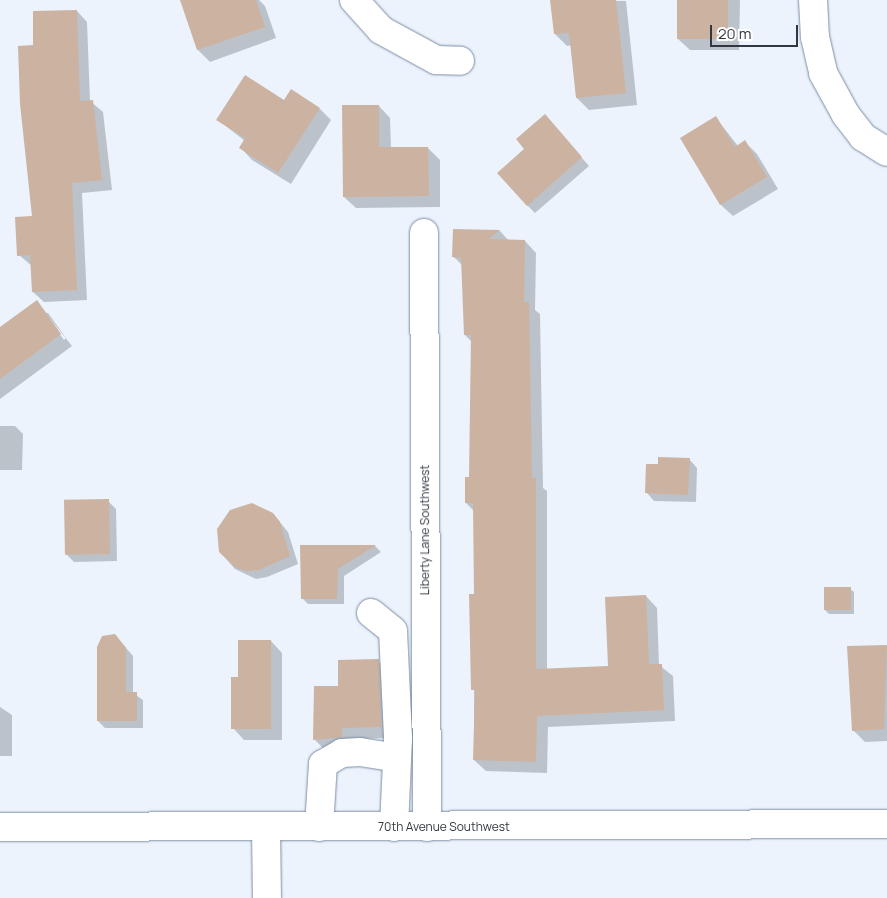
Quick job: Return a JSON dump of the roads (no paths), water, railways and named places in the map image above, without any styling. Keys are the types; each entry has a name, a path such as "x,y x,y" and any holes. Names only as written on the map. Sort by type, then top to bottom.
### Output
{"street":[{"path":"354,0 381,30 436,60 460,61"},
{"path":"813,0 815,37 824,74 846,115 863,137 887,152"},
{"name":"Liberty Lane Southwest","path":"424,233 427,827"},
{"path":"371,613 393,631 397,758 394,827"},
{"path":"319,827 323,764 342,753 351,752 397,758"},
{"name":"70th Avenue Southwest","path":"0,827 266,828 887,824"},
{"path":"266,828 267,898"}]}
